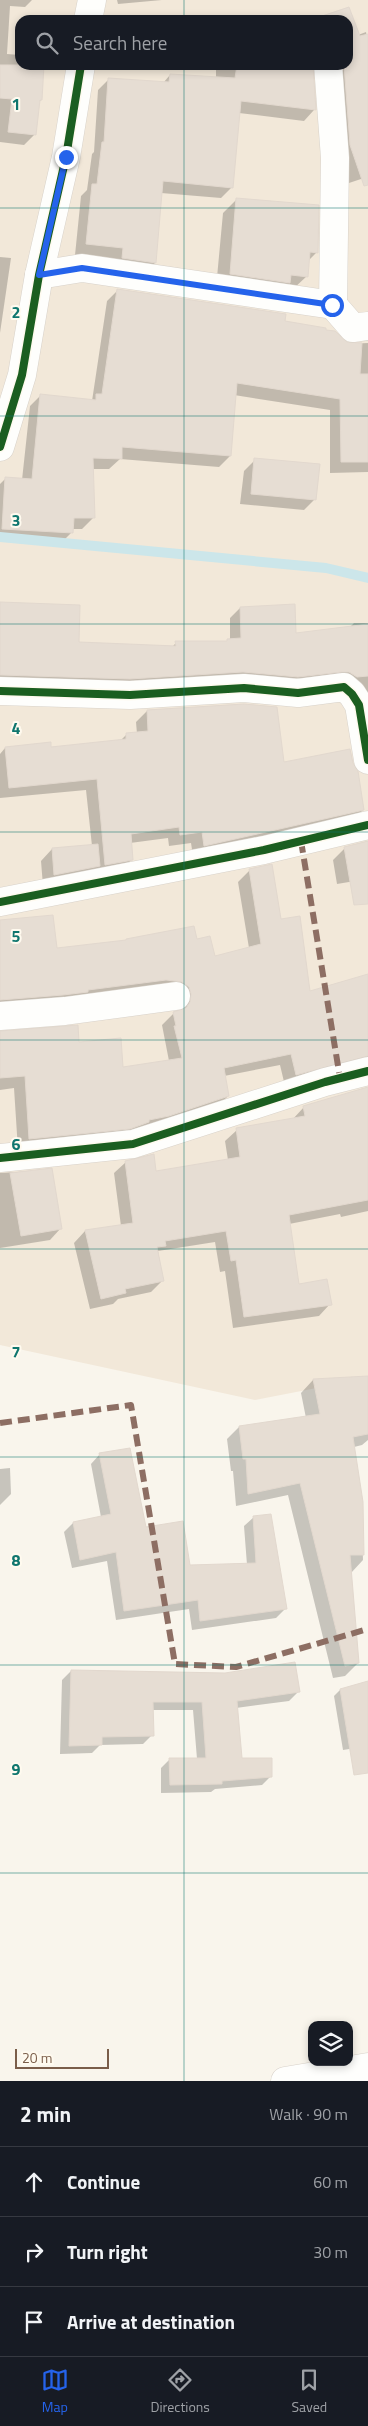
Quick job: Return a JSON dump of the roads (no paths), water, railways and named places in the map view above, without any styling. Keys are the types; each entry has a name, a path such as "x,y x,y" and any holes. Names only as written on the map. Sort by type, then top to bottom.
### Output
{"street":[{"path":"89,15 92,0"},
{"path":"0,447 11,371 39,275 66,157 80,70"},
{"path":"328,70 335,158 332,305"},
{"path":"39,275 82,268 332,305 353,328 368,326"},
{"path":"0,691 130,695 244,688 298,693 344,687 364,704 368,760"},
{"path":"0,902 264,850 368,825"},
{"path":"0,1016 65,1011 176,996"},
{"path":"0,1158 133,1144 325,1082 368,1071"},
{"path":"285,2081 368,2067"}],"waterway":[{"path":"0,537 326,568 368,578"}]}
